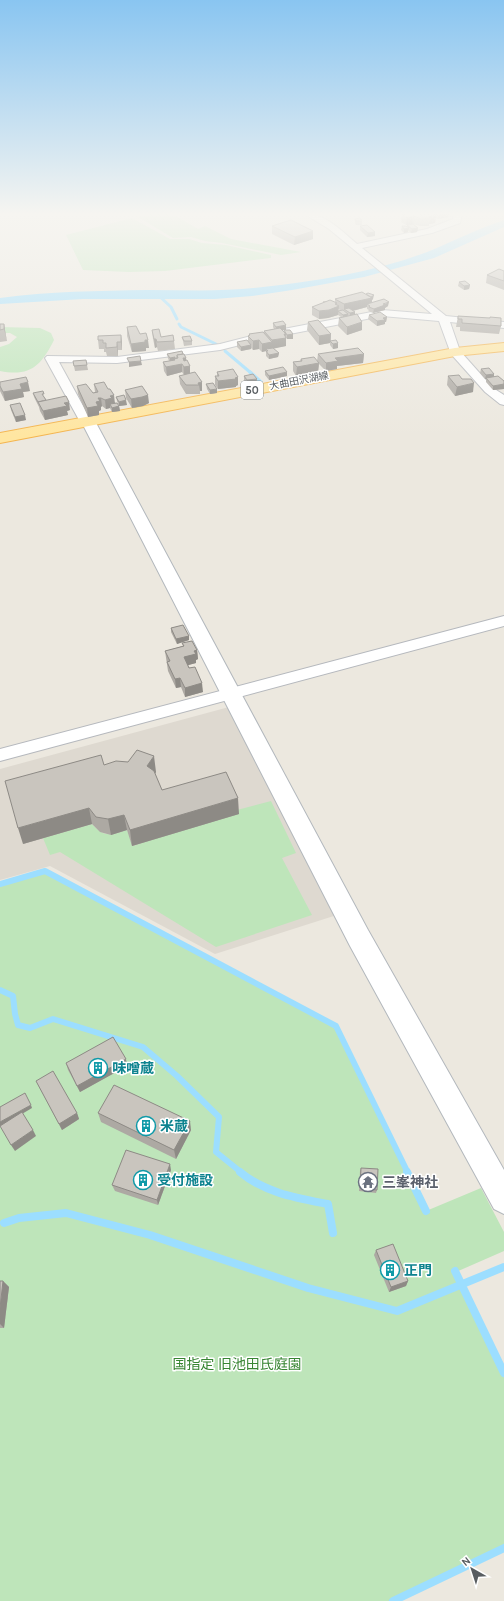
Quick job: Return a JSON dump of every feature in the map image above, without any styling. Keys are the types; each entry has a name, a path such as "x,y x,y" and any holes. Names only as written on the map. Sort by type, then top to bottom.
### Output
{"main road":[{"name":"大曲田沢湖線","path":"0,438 454,352 504,347"}],"street":[{"path":"404,288 443,318 454,346 454,352 489,390 504,401"},
{"path":"504,326 443,318 382,313 263,336 220,347 117,360 51,358 83,417 88,422 230,695 359,938 504,1200"},
{"path":"0,755 504,621"}],"shaded area":[{"path":"229,707 340,914 215,954 50,866 0,880 0,769"}],"green space":[{"path":"0,327 40,328 51,333 54,340 44,357 33,368 27,371 19,372 0,371 0,347 9,344 17,337 10,333 0,333"},
{"path":"271,801 296,853 282,858 312,915 216,947 60,852 50,855 43,838 92,824 100,832 108,834 127,830 133,846 237,810"},
{"name":"国指定 旧池田氏庭園","path":"45,871 336,1026 426,1211 481,1188 504,1232 504,1251 456,1272 504,1373 504,1548 393,1601 0,1601 0,884"}],"water":[{"path":"305,288 252,296 215,299 83,299 0,304 0,298 37,294 148,290"}],"building":[{"path":"362,292 372,298 344,304 335,299"},
{"path":"368,293 374,295 371,297 366,294"},
{"path":"384,299 389,302 374,309 369,307 370,306 367,304"},
{"path":"330,300 337,303 335,304 339,306 329,310 319,311 312,307"},
{"path":"349,308 355,312 350,313 344,309"},
{"path":"343,310 348,314 343,315 338,311"},
{"path":"380,312 387,317 383,318 385,320 377,321 369,315"},
{"path":"357,314 362,322 347,327 339,318"},
{"path":"458,316 501,318 501,326 462,323 462,319 458,319"},
{"path":"318,320 331,334 319,336 308,322"},
{"path":"283,321 286,325 276,327 273,323"},
{"path":"0,324 4,324 4,329 0,330"},
{"path":"136,326 140,334 146,333 148,340 145,340 145,342 131,344 127,327"},
{"path":"280,328 286,334 284,334 286,338 272,340 264,331"},
{"path":"159,329 161,337 173,335 174,341 157,342 156,339 154,339 152,330"},
{"path":"284,330 290,330 293,334 287,335"},
{"path":"263,332 272,342 262,344 259,340 253,341 248,336 250,335 249,334"},
{"path":"121,335 121,342 117,342 117,347 106,348 106,343 103,343 103,340 98,340 98,336"},
{"path":"190,336 192,341 184,341 182,337"},
{"path":"247,340 251,345 241,347 237,342"},
{"path":"336,340 338,343 333,344 330,341"},
{"path":"273,348 279,353 269,355 266,349"},
{"path":"358,348 364,354 335,358 338,361 326,363 318,354"},
{"path":"182,351 183,354 177,355 177,358 175,359 175,357 170,358 167,354"},
{"path":"184,354 186,358 183,358 184,361 187,360 190,366 184,367 182,364 166,367 163,362 175,360 174,359 178,358 177,355"},
{"path":"140,356 141,361 129,362 127,358"},
{"path":"314,357 319,363 297,367 293,362 302,361 301,359"},
{"path":"86,360 87,365 74,366 73,361"},
{"path":"283,367 287,372 269,376 265,371"},
{"path":"489,368 494,374 486,375 481,369"},
{"path":"233,369 238,377 235,378 236,379 218,381 215,376 219,376 217,372"},
{"path":"195,372 202,382 198,383 199,385 186,385 179,376"},
{"path":"253,374 257,379 247,380 244,376"},
{"path":"459,375 462,379 471,379 474,383 457,387 448,376"},
{"path":"498,376 504,381 504,384 493,386 486,378"},
{"path":"26,377 28,382 20,384 22,389 3,392 0,386 0,382"},
{"path":"104,382 114,395 110,396 112,398 105,400 98,398 100,401 96,402 98,406 87,408 77,386 86,384 93,393 98,392 94,384"},
{"path":"213,383 217,389 210,390 206,384"},
{"path":"142,386 148,395 131,399 125,390"},
{"path":"43,391 44,394 42,394 46,400 38,402 33,393"},
{"path":"124,395 126,400 119,402 116,397"},
{"path":"66,396 69,402 64,403 67,406 43,411 38,402"},
{"path":"20,403 25,415 15,417 10,405"},
{"path":"117,403 119,406 112,408 110,404"},
{"path":"183,625 189,636 176,639 171,628"},
{"path":"192,641 197,650 194,651 196,654 184,657 189,668 195,667 202,683 185,688 180,678 175,679 167,662 170,661 165,651 184,646 182,643"},
{"path":"137,750 154,756 147,766 154,771 162,790 226,772 238,798 130,830 124,815 108,819 96,817 89,808 18,828 5,781 101,755 104,765 116,761 128,762"},
{"name":"味噌蔵","path":"113,1037 126,1059 77,1086 66,1063"},
{"path":"53,1071 77,1113 59,1124 36,1081"},
{"name":"米蔵","path":"114,1085 190,1121 174,1150 98,1113"},
{"path":"25,1093 31,1105 0,1122 0,1107"},
{"path":"22,1112 33,1130 11,1145 0,1126"},
{"name":"受付施設","path":"126,1150 170,1164 157,1200 112,1185"},
{"name":"三峯神社","path":"361,1168 378,1169 377,1190 360,1188"},
{"name":"正門","path":"393,1244 408,1281 391,1287 376,1250"},
{"path":"0,1281 3,1281 0,1308"}],"waterway":[{"path":"158,295 171,307 177,319"},
{"path":"179,324 181,327 216,344"},
{"path":"225,351 251,373"},
{"path":"250,372 261,382"},
{"path":"0,884 45,871 336,1026 408,1173"},
{"path":"0,990 13,996 18,1025 30,1028 53,1019 143,1047 177,1076 219,1117 216,1152 242,1173"},
{"path":"240,1172 271,1190 293,1197 328,1204 333,1233"},
{"path":"407,1172 426,1211"},
{"path":"4,1223 19,1218 66,1213 150,1235 308,1288 397,1311 461,1284"},
{"path":"461,1284 504,1267"},
{"path":"455,1271 461,1284"},
{"path":"461,1284 504,1373"},
{"path":"393,1601 504,1548"}],"place":[{"name":"味噌蔵","path":"98,1068"},
{"name":"米蔵","path":"146,1126"},
{"name":"受付施設","path":"143,1180"},
{"name":"三峯神社","path":"368,1182"},
{"name":"正門","path":"390,1270"}]}
